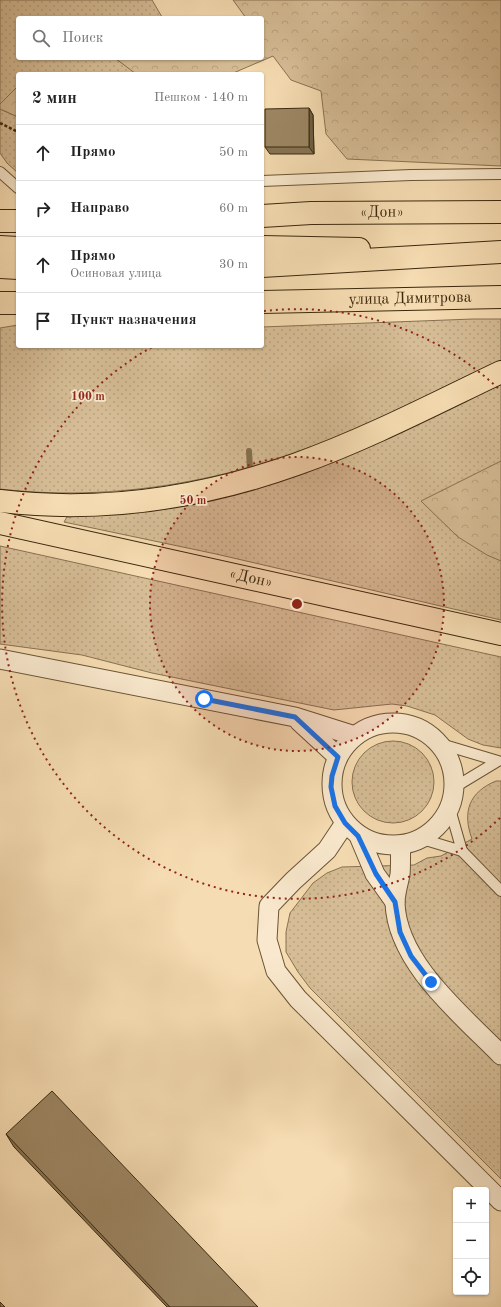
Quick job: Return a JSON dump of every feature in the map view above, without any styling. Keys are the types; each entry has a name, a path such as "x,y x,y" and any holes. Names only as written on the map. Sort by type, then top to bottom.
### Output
{"highway":[{"name":"«Дон»","path":"264,216 501,212"},
{"path":"0,221 16,221"},
{"path":"0,247 16,248"},
{"path":"264,248 346,248 452,254"},
{"path":"264,266 322,264 452,254 501,252"},
{"path":"0,267 16,268"},
{"name":"улица Димитрова","path":"264,302 501,298"},
{"path":"0,303 16,303"},
{"path":"0,501 64,506 117,504 173,497 226,487 298,464 372,434 501,372"},
{"name":"«Дон»","path":"0,522 501,634"}],"street":[{"path":"0,659 295,717 355,736"},
{"path":"295,717 338,757"},
{"path":"358,836 377,844 391,846 401,845 422,839 440,825 450,810 455,786 452,765 441,744 431,735 410,725 393,722 371,726 355,736 338,757 332,776 331,787 335,806 345,823 358,836 376,874 395,902"},
{"path":"345,823 327,850 293,881 269,906 267,940 276,971 298,999 501,1201"},
{"path":"401,845 400,873 395,902 400,932 411,956 431,982 501,1056"}],"lane":[{"path":"0,172 16,186"},
{"path":"264,181 501,174"},
{"path":"264,208 311,214"},
{"path":"441,744 499,761"},
{"path":"455,786 499,761"},
{"path":"450,810 462,851 501,891"},
{"path":"422,839 462,851"}],"path":[{"path":"0,123 16,131"}],"green space":[{"path":"0,0 152,0 161,16 16,16 16,60 118,60 135,72 16,72 16,88 0,104"},
{"path":"233,0 501,0 501,166 347,159 326,134 321,91 291,80 273,56 264,60 264,16 245,16"},
{"path":"118,60 264,60 236,72 133,72"},
{"path":"16,88 16,116 0,109 0,104"},
{"path":"0,109 16,116 16,171 7,163 0,153"},
{"path":"501,319 501,361 468,375 373,422 329,441 284,457 238,470 191,481 144,488 96,492 48,493 0,489 0,328 16,325 16,348 264,348 264,327"},
{"path":"501,384 501,620 216,554 64,522 67,517 130,512 465,400"},
{"path":"501,461 501,561 487,555 458,537 421,501"},
{"path":"0,546 501,657 501,748 483,745 468,739 435,715 407,706 392,704 334,710 152,673 82,655 0,644"},
{"path":"393,741 409,745 422,753 430,766 434,782 430,798 422,811 409,819 393,823 377,819 364,811 356,798 352,782 356,766 364,753 377,745"},
{"path":"496,781 501,781 501,1179 310,988 286,952 286,932 290,913 313,883 327,873 342,867 414,865 427,858 441,856 472,839 468,820 470,804 479,791"}],"building":[{"path":"309,108 309,147 265,147 265,109"},
{"path":"52,1091 258,1307 170,1307 6,1134"},
{"path":"0,1302 5,1307 0,1307"}],"waterway":[{"path":"249,451 250,469"}],"route":[{"path":"204,699 295,717 338,757 332,776 331,787 335,806 345,823 358,836 376,874 395,902 400,932 411,956 431,982"}]}
